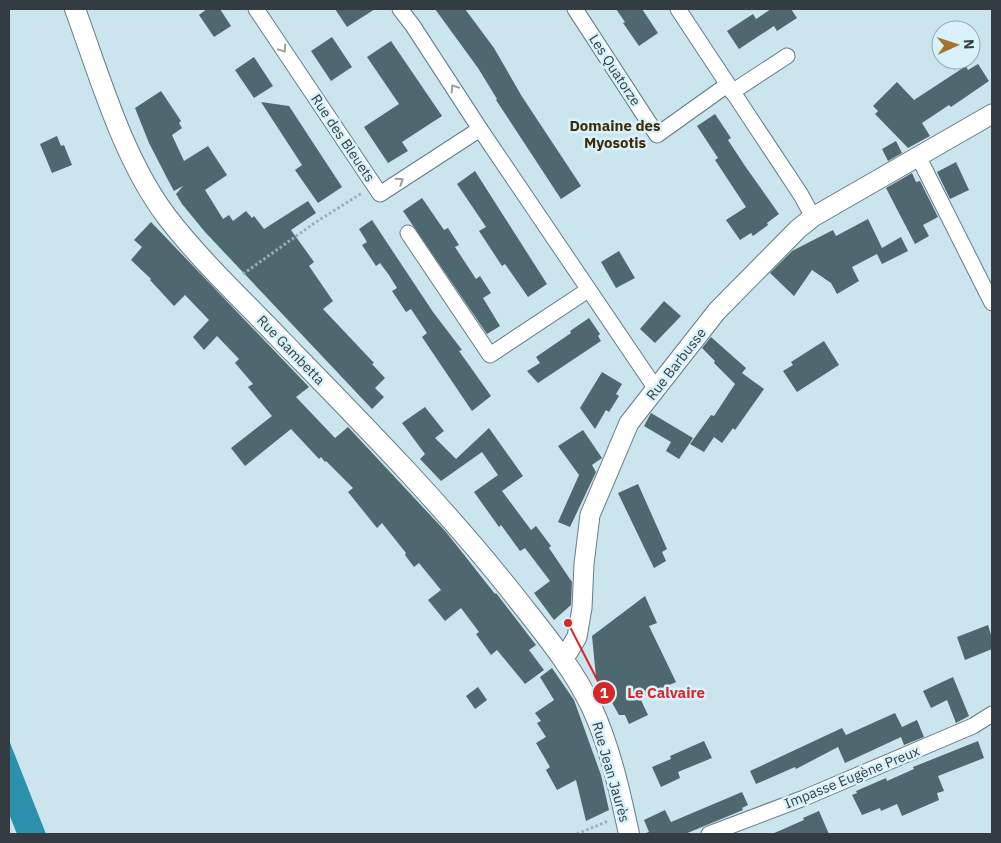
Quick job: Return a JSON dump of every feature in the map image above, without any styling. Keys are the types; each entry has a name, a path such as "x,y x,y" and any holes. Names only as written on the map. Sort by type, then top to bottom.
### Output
{"main road":[{"name":"Rue Gambetta","path":"75,9 121,133 142,178 167,217 427,495 493,569 562,658"},
{"name":"Rue Jean Jaurès","path":"562,658 592,708 607,750 629,834"}],"street":[{"name":"Rue des Bleuets","path":"256,9 380,194 480,129"},
{"path":"400,9 656,389"},
{"name":"Les Quatorze","path":"575,9 657,135 729,88 787,56"},
{"path":"678,9 813,217"},
{"name":"Rue Barbusse","path":"562,658 568,652 577,636 582,608 584,564 590,515 629,423 717,311 798,229 813,217 992,114"},
{"path":"918,156 992,303"},
{"path":"408,233 490,356 588,290"},
{"name":"Impasse Eugène Preux","path":"709,834 804,798 956,734 974,726 992,714"}],"path":[{"path":"228,284 316,222 374,186"},
{"path":"577,834 625,813"}],"water":[{"path":"9,740 46,834 17,834 9,814"}],"building":[{"path":"207,9 220,9 231,26 214,37 199,15"},
{"path":"335,9 375,9 347,27"},
{"path":"435,9 465,9 494,48 521,95 581,186 561,199 496,100 478,68"},
{"path":"616,9 642,9 658,33 639,46"},
{"path":"771,9 791,9 797,18 777,31 774,26 739,49 727,31 753,14 756,19"},
{"path":"332,37 352,67 331,81 311,51"},
{"path":"391,41 442,116 402,142 408,151 388,163 364,127 399,104 367,57"},
{"path":"254,57 273,86 254,98 235,70"},
{"path":"981,69 989,81 951,107 949,105 922,123 930,136 908,148 875,114 878,111 873,106 897,82 914,100 960,70"},
{"path":"161,91 181,121 179,123 182,128 172,135 184,161 208,146 227,175 205,190 223,219 229,215 233,221 246,211 252,218 254,216 264,229 308,201 316,213 291,230 314,262 309,266 333,301 323,309 374,363 372,364 385,378 375,388 384,397 372,409 205,232 182,204 176,194 183,186 174,191 149,143 135,108"},
{"path":"261,102 289,106 342,187 318,203 295,170 302,165"},
{"path":"715,114 731,138 728,140 779,214 753,236 751,233 740,240 726,220 746,207 715,160 718,158 697,126"},
{"path":"57,136 61,146 64,145 72,165 52,173 40,144"},
{"path":"896,141 902,153 888,161 882,149"},
{"path":"956,162 969,190 950,199 937,172"},
{"path":"475,171 547,284 528,297 505,264 502,266 479,231 486,227 457,184"},
{"path":"912,173 916,182 920,181 938,217 923,225 929,236 915,244 886,188"},
{"path":"422,198 444,230 448,228 459,245 455,247 476,279 480,276 491,293 483,298 500,326 487,334 403,211"},
{"path":"868,219 882,248 901,237 908,251 882,264 877,254 852,267 859,281 837,294 831,283 812,270 794,296 770,273 792,251 833,230 836,236"},
{"path":"372,220 433,312 462,350 459,351 491,396 472,411 422,337 427,333 411,309 406,312 392,291 397,288 389,275 380,263 376,266 362,245 367,242 359,229"},
{"path":"151,222 309,387 296,397 335,438 348,427 446,532 536,645 529,650 544,670 525,684 497,650 491,655 476,634 479,632 461,608 445,621 428,600 441,590 419,563 414,567 405,555 406,553 382,523 377,528 348,492 353,488 326,461 321,457 319,459 291,429 245,466 231,448 272,416 248,387 253,384 235,363 239,359 217,336 204,350 193,337 209,320 185,295 174,306 151,279 131,260 142,247 134,240"},
{"path":"619,251 635,278 616,288 601,262"},
{"path":"664,301 681,316 655,343 640,329"},
{"path":"589,318 600,334 598,336 601,341 538,383 527,371 540,363 536,357"},
{"path":"711,337 746,368 742,373 764,389 735,430 733,428 722,443 714,437 704,452 690,444 711,415 714,416 735,384 702,348"},
{"path":"824,341 839,365 797,392 783,371 793,365 791,362"},
{"path":"602,372 622,384 616,394 619,396 609,412 606,410 595,429 580,408"},
{"path":"425,407 444,431 435,438 456,459 489,428 523,476 502,491 531,530 536,526 551,546 549,548 572,582 571,605 554,620 534,593 550,581 525,548 520,551 501,525 499,527 474,492 498,475 482,452 441,481 420,459 425,454 402,423"},
{"path":"651,413 693,438 679,459 666,451 671,442 644,426"},
{"path":"583,430 602,458 592,465 596,472 570,527 558,522 579,475 558,446"},
{"path":"638,484 667,549 662,552 666,561 654,568 618,493"},
{"path":"645,596 657,623 649,626 676,682 640,698 648,715 629,724 625,715 619,715 606,692 603,693 596,677 592,636"},
{"path":"988,625 992,638 992,649 965,660 957,637"},
{"path":"552,668 574,700 601,775 609,810 586,821 576,780 557,790 546,770 550,767 536,743 546,737 537,723 541,721 535,713 554,700 540,677"},
{"path":"953,677 969,716 956,723 947,700 931,708 923,691"},
{"path":"478,687 487,700 475,709 466,696"},
{"path":"895,713 902,727 917,720 924,737 904,745 901,737 845,763 838,747 796,769 795,767 756,784 750,771 842,728 846,735"},
{"path":"704,741 712,758 678,772 680,778 661,787 652,767 671,759 670,756"},
{"path":"978,741 984,758 938,776 944,791 937,793 939,800 902,816 897,804 881,811 880,808 862,815 852,795 857,793 856,791 886,778 887,781 914,769 913,767"},
{"path":"742,792 748,805 742,808 743,810 685,834 643,834 649,832 644,820 665,810 671,822"},
{"path":"819,811 829,834 772,834 804,820 803,818"}],"place":[{"name":"Le Calvaire","path":"568,623"}],"district":[{"name":"Domaine des Myosotis","path":"615,134"}]}
